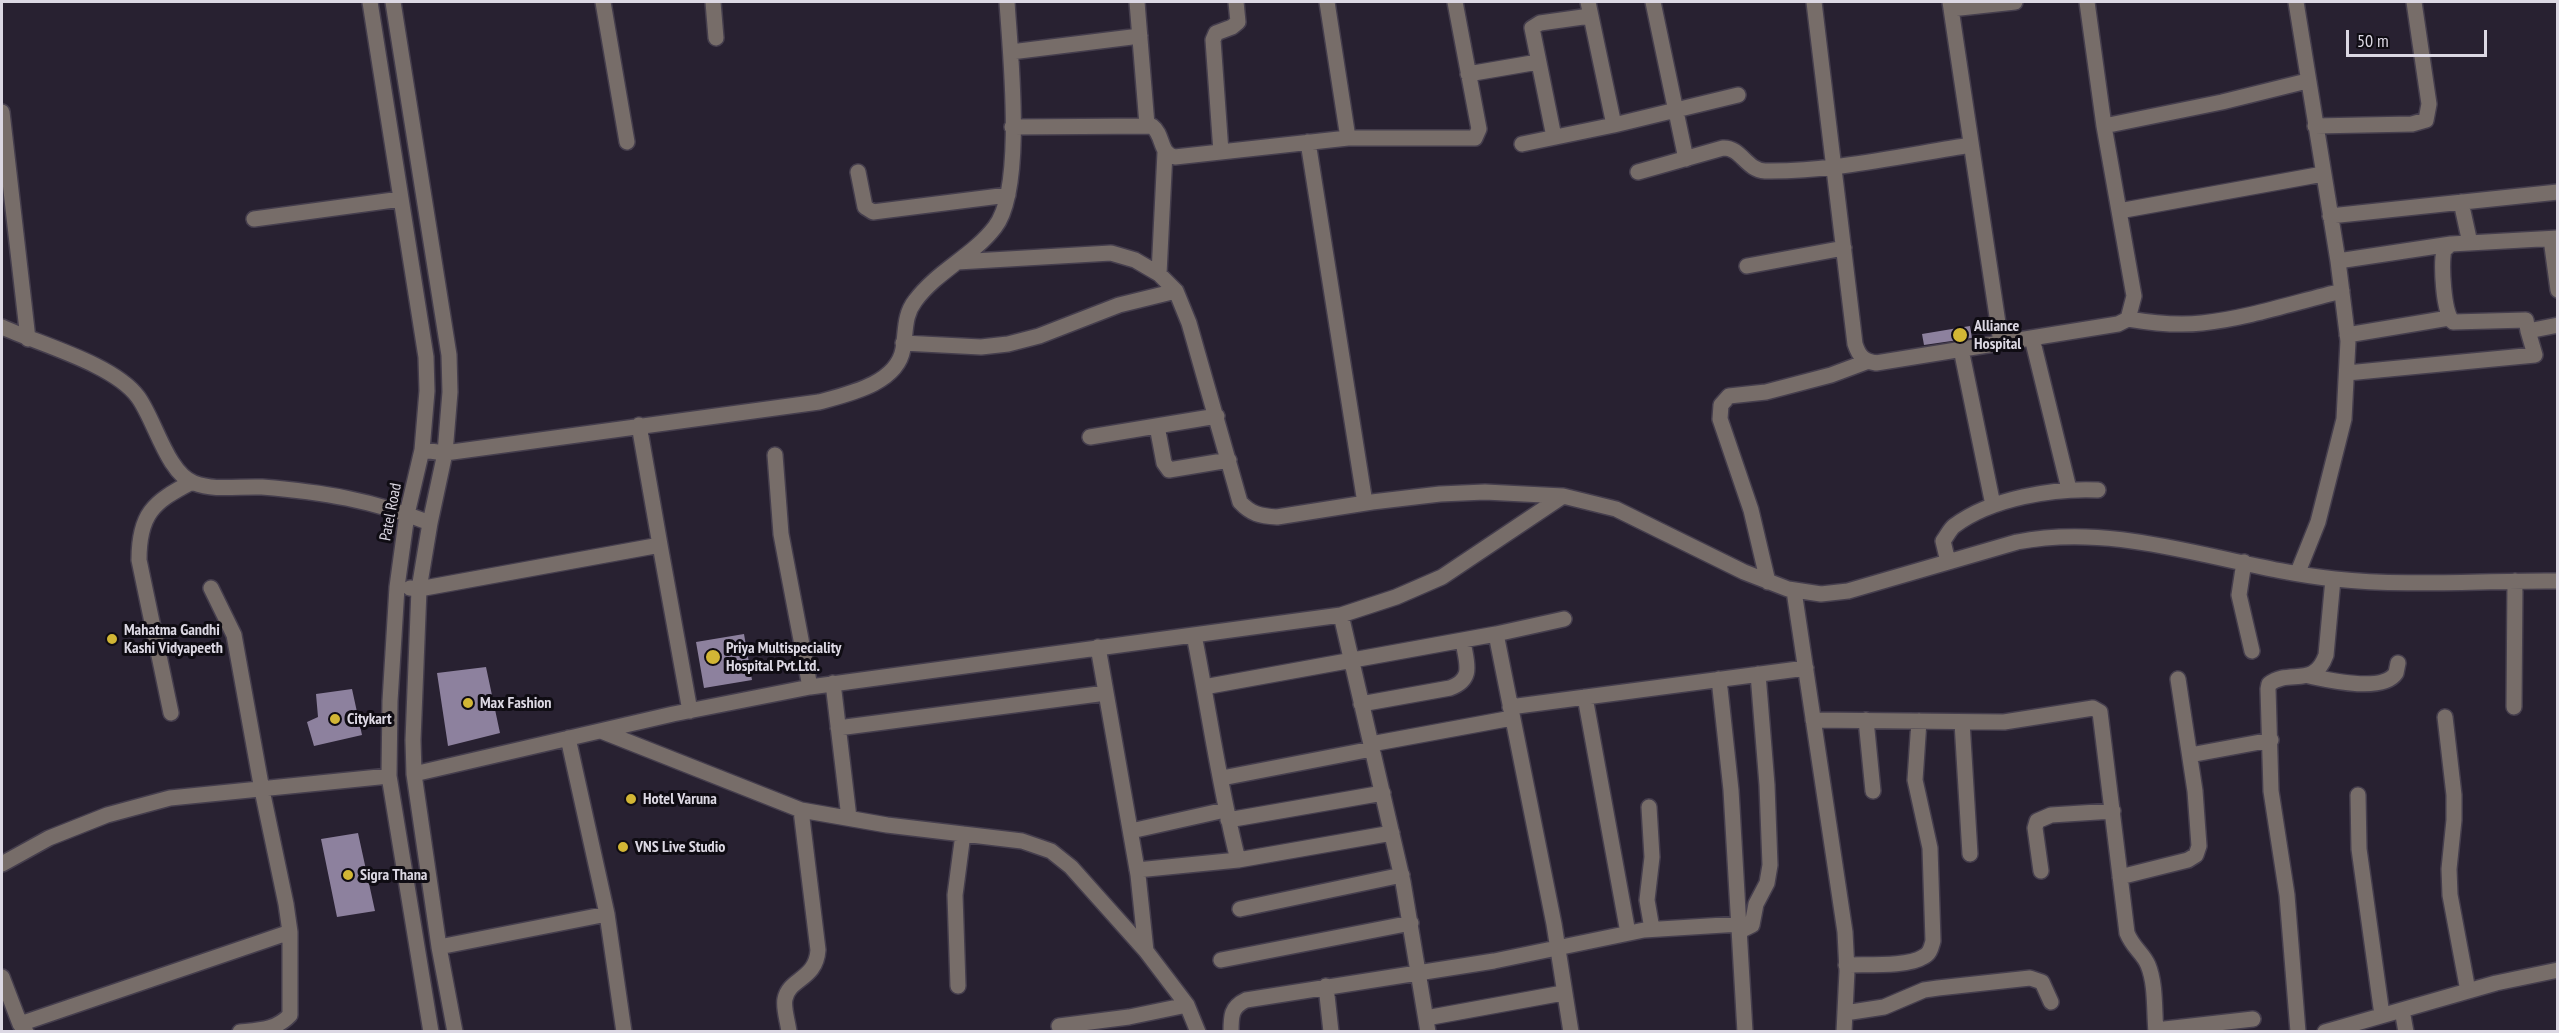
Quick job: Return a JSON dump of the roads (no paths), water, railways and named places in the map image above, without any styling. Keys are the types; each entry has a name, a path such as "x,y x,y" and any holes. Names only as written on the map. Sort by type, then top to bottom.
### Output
{"street":[{"name":"Patel Road","path":"370,2 426,357 427,391 422,450 407,514 397,587 390,701 389,776 431,1032"},
{"path":"393,2 449,355 450,392 445,453 419,589 413,701 414,774 439,947 455,1032"},
{"path":"603,2 627,142"},
{"path":"713,2 716,38"},
{"path":"422,450 445,453 819,402 857,391 887,375 899,363 908,314 913,302 925,289 983,241 997,225 1008,195 1011,185 1013,86 1007,2"},
{"path":"1137,2 1147,125"},
{"path":"1221,152 1213,40 1216,33 1238,22 1236,2"},
{"path":"1327,2 1348,138"},
{"path":"1165,152 1175,157 1348,138 1475,138 1479,129 1455,2"},
{"path":"1653,2 1686,159"},
{"path":"1814,2 1855,344 1859,354 1866,362"},
{"path":"2001,343 1951,5 2015,2"},
{"path":"2087,2 2104,126 2134,296 2128,319"},
{"path":"2296,2 2348,335 2344,420 2318,522 2298,572"},
{"path":"2315,126 2412,124 2426,120 2429,104 2414,2"},
{"path":"1554,137 1532,32 1534,26 1589,9 1614,125"},
{"path":"1011,52 1140,36"},
{"path":"1468,74 1538,62"},
{"path":"2104,126 2222,102 2307,81"},
{"path":"1522,144 1676,111 1738,95"},
{"path":"2,112 28,339"},
{"path":"1012,128 1147,125 1160,133 1165,152 1159,274"},
{"path":"1308,142 1365,503"},
{"path":"1638,172 1728,148 1735,150 1753,168 1763,171 1835,166 1971,145"},
{"path":"858,172 865,207 873,212 1008,195"},
{"path":"2119,211 2324,174"},
{"path":"2330,216 2558,192"},
{"path":"254,219 401,199"},
{"path":"2461,202 2470,243"},
{"path":"2338,261 2451,244 2554,238 2558,290"},
{"path":"2347,373 2535,355 2526,320 2516,318 2462,323 2453,322 2449,318 2442,269 2444,250 2451,244"},
{"path":"1747,266 1844,248"},
{"path":"957,262 1111,253 1135,260 1159,274 1176,291 1189,323 1240,502 1250,512 1277,517 1365,503 1485,492 1563,496 1616,509 1768,582 1794,591 1821,594 1848,591 2016,542 2069,535 2149,544 2333,579 2384,582 2558,581"},
{"path":"903,344 981,347 1008,344 1038,336 1119,305 1176,291"},
{"path":"1768,582 1750,510 1720,419 1721,405 1729,396 1766,392 1831,375 1866,362 1876,363 2118,324 2128,319 2170,324 2200,324 2342,291"},
{"path":"2348,335 2449,318"},
{"path":"2528,331 2558,325"},
{"path":"2,327 93,365 118,378 137,395 172,463 180,474 192,482 210,487 260,487 348,496 430,523"},
{"path":"2032,338 2069,489"},
{"path":"1961,349 1993,505"},
{"path":"426,357 449,355"},
{"path":"1090,437 1217,416"},
{"path":"639,425 690,711"},
{"path":"1157,426 1164,463 1169,470 1229,460"},
{"path":"775,455 781,534 810,687"},
{"path":"171,713 139,560 139,536 147,515 163,497 192,482"},
{"path":"1948,562 1943,541 1953,527 1993,505 2069,489 2098,490"},
{"path":"414,774 690,711 833,683 1341,615 1396,597 1442,577 1563,496"},
{"path":"397,587 419,589 660,545"},
{"path":"2244,562 2239,595 2252,651"},
{"path":"2309,676 2318,671 2326,655 2333,579"},
{"path":"2514,707 2515,581"},
{"path":"211,588 234,635 290,932 290,1015 282,1023 271,1028 240,1032"},
{"path":"1794,591 1845,932 1844,1032"},
{"path":"1341,615 1402,875 1427,1025 1563,993"},
{"path":"1204,687 1352,662 1564,619"},
{"path":"1496,634 1557,947 1571,1032"},
{"path":"1194,635 1222,778 1226,815 1238,860"},
{"path":"1361,704 1460,685 1466,680 1467,672 1463,640"},
{"path":"1098,647 1131,831 1146,951"},
{"path":"2298,1032 2286,884 2271,791 2269,684 2280,679 2309,676 2350,684 2387,681 2396,673 2398,663"},
{"path":"1222,778 1372,747 1585,697 1806,668"},
{"path":"1231,1032 1233,1009 1246,1000 1494,961 1652,929 1740,928 1752,925 1756,904 1769,875 1767,785 1758,674"},
{"path":"1719,679 1731,789 1745,1032"},
{"path":"2120,877 2188,860 2196,855 2199,846 2190,754 2178,679"},
{"path":"833,683 849,818"},
{"path":"838,728 1106,693"},
{"path":"1585,697 1628,933"},
{"path":"1813,720 2004,722 2096,709 2101,717 2127,933 2133,947 2146,960 2150,971 2156,1031 2253,1019"},
{"path":"2445,717 2454,795 2449,869 2450,895 2468,991"},
{"path":"1866,720 1873,791"},
{"path":"1846,965 1912,962 1930,951 1933,941 1930,848 1915,780 1914,762 1919,721"},
{"path":"1962,722 1970,854"},
{"path":"601,731 801,810 1022,841 1051,851 1071,867 1146,951 1187,1005 1198,1032"},
{"path":"568,738 607,914 624,1032"},
{"path":"2190,754 2271,740"},
{"path":"2,864 49,838 107,815 170,798 389,776"},
{"path":"1131,831 1383,793"},
{"path":"2358,795 2360,849 2367,915 2382,1015"},
{"path":"1649,807 1652,857 1647,900 1652,929"},
{"path":"789,1032 784,1000 792,987 815,967 818,950 801,810"},
{"path":"2040,871 2035,828 2037,821 2051,815 2113,812"},
{"path":"1137,870 1238,860 1392,832"},
{"path":"958,986 955,895 963,834"},
{"path":"1240,909 1402,875"},
{"path":"439,947 607,914"},
{"path":"1221,960 1411,923"},
{"path":"2,977 23,1028 290,932"},
{"path":"2325,1032 2468,991 2558,970"},
{"path":"1845,1013 1884,1007 1924,990 1938,987 2030,978 2042,982 2051,1002"},
{"path":"1326,986 1331,1032"},
{"path":"1059,1026 1129,1017 1187,1005"},
{"path":"2402,1010 2406,1032"}],"place":[{"name":"Alliance Hospital","path":"1960,335"},
{"name":"Mahatma Gandhi Kashi Vidyapeeth","path":"112,639"},
{"name":"Priya Multispeciality Hospital Pvt.Ltd.","path":"713,657"},
{"name":"Max Fashion","path":"468,703"},
{"name":"Citykart","path":"335,719"},
{"name":"Hotel Varuna","path":"631,799"},
{"name":"VNS Live Studio","path":"623,847"},
{"name":"Sigra Thana","path":"348,875"}]}
